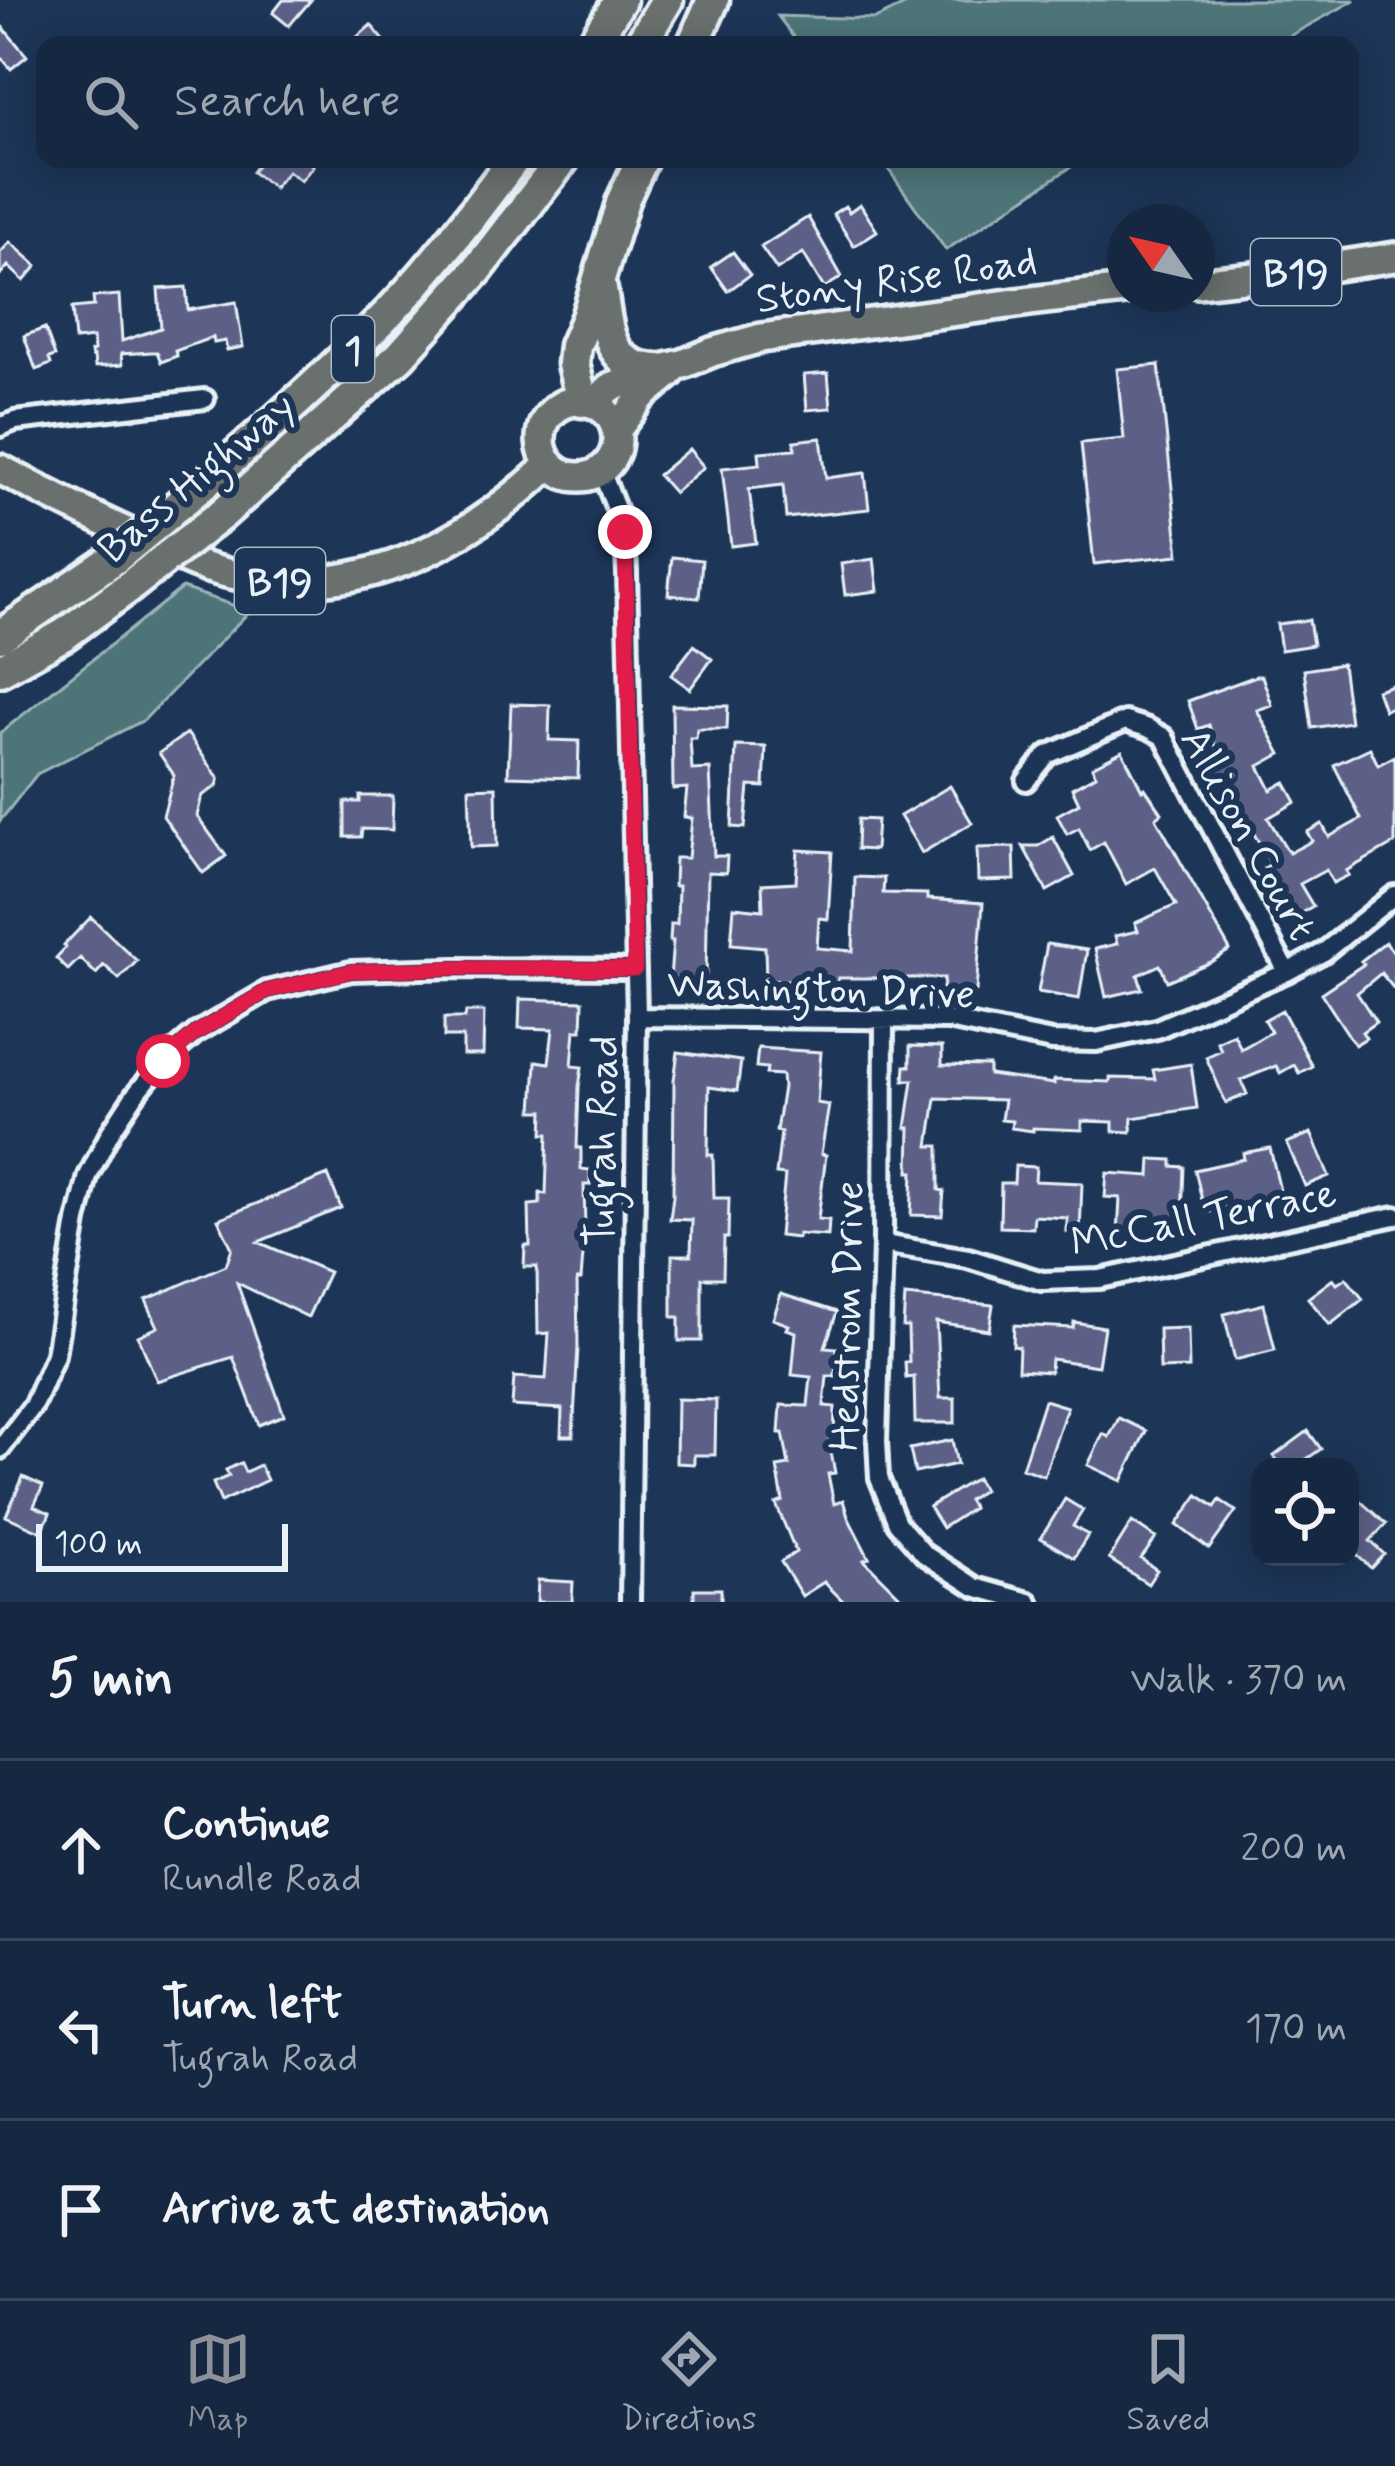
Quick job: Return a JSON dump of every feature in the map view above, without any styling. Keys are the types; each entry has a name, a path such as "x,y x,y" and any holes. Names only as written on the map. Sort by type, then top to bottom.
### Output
{"highway":[{"path":"598,36 620,0"},
{"path":"645,36 667,0"},
{"path":"697,36 712,0"},
{"name":"Bass Highway","path":"0,637 115,558 290,408 376,326 453,239 507,168"},
{"name":"Bass Highway","path":"0,670 65,634 222,514 400,356 477,270 556,168"},
{"path":"588,402 573,358 622,200 638,168"},
{"path":"599,278 614,349 639,368 670,367"}],"main road":[{"name":"B19","path":"1215,281 1395,257"},
{"name":"Stony Rise Road","path":"588,402 611,387 761,338 1107,292"},
{"name":"Stony Rise Road","path":"616,431 670,367"},
{"path":"588,402 608,414 616,431 614,452 601,470 590,476 572,476 550,464 541,439 546,419 561,405 588,402"},
{"name":"B19","path":"0,469 203,567 254,580 313,583 367,575 417,558 463,534 550,464"}],"street":[{"path":"0,427 15,421 205,399"},
{"name":"Tugrah Road","path":"601,470 625,532 638,1016 630,1602"},
{"name":"Allison Court","path":"1026,781 1047,755 1125,721 1164,737 1287,972"},
{"name":"Washington Drive","path":"638,1016 948,1020 1052,1041 1096,1042 1157,1030 1287,972 1324,952 1395,895"},
{"path":"0,1448 32,1406 55,1355 76,1221 88,1176 135,1095 163,1061 196,1033 267,991 352,971 635,969"},
{"name":"Hedstrom Drive","path":"884,1020 879,1478 897,1523 924,1554 975,1587 1029,1602"},
{"name":"McCall Terrace","path":"883,1244 968,1258 1042,1281 1100,1279 1395,1216"}],"green space":[{"path":"915,0 1355,0 1289,36 792,36 778,16 875,19"},
{"path":"887,168 1069,168 946,250"},
{"path":"182,588 250,611 144,720 37,774 0,821 0,733"}],"building":[{"path":"283,0 311,0 289,26 273,13"},
{"path":"0,24 27,56 11,69 0,56"},
{"path":"371,25 380,36 358,36"},
{"path":"255,168 311,168 301,181 288,171 274,188 252,172"},
{"path":"860,204 877,231 854,246 833,214 845,206 849,212"},
{"path":"808,217 842,277 824,288 803,253 777,270 761,247"},
{"path":"10,242 37,266 24,281 8,266 0,275 0,253"},
{"path":"733,252 750,275 728,291 711,267"},
{"path":"186,287 188,310 236,302 243,347 227,350 225,341 214,343 213,337 175,351 177,356 161,362 157,352 121,354 122,365 95,367 93,338 75,340 72,308 94,306 93,297 119,295 122,341 161,328 158,289"},
{"path":"45,328 55,356 49,358 51,364 36,370 24,336"},
{"path":"1159,365 1179,555 1094,564 1081,443 1124,439 1117,369"},
{"path":"828,373 831,408 807,410 804,375"},
{"path":"821,438 826,478 865,473 869,509 786,518 783,485 749,489 756,543 731,546 722,468 760,464 759,452 795,449 794,441"},
{"path":"689,449 704,467 674,493 658,475"},
{"path":"672,557 702,560 699,598 668,595"},
{"path":"874,559 878,591 845,595 841,564"},
{"path":"1309,620 1313,645 1281,650 1277,624"},
{"path":"694,645 712,659 690,689 671,675"},
{"path":"1342,664 1350,722 1312,728 1304,670"},
{"path":"1262,676 1272,705 1257,710 1281,754 1259,766 1271,790 1285,782 1296,802 1268,818 1289,853 1312,841 1307,832 1322,824 1329,837 1361,819 1334,765 1370,748 1378,765 1395,756 1395,843 1333,883 1326,870 1300,884 1313,906 1286,922 1270,896 1278,892 1264,868 1271,864 1209,754 1217,750 1209,725 1198,729 1188,701"},
{"path":"1395,684 1395,706 1384,710 1377,690"},
{"path":"511,704 550,705 549,740 579,741 578,778 508,776"},
{"path":"672,705 728,706 727,729 697,729 696,738 690,738 692,770 710,769 714,856 727,856 726,873 708,872 706,980 670,978 671,924 677,924 675,858 688,858 692,818 684,817 687,788 673,789"},
{"path":"187,733 219,779 202,796 197,816 226,856 203,873 163,816 174,775 159,753"},
{"path":"736,746 766,747 764,787 749,786 745,828 732,827"},
{"path":"1122,751 1142,790 1162,813 1156,818 1230,950 1167,981 1160,965 1138,975 1142,989 1106,997 1095,949 1117,944 1115,936 1138,931 1135,923 1176,905 1155,868 1126,884 1104,842 1090,850 1079,828 1067,834 1057,815 1079,803 1072,788 1096,775 1092,767"},
{"path":"950,786 972,823 922,853 900,816"},
{"path":"496,787 497,846 471,847 469,788"},
{"path":"360,796 393,796 392,830 362,829 361,837 345,837 345,802 360,802"},
{"path":"858,819 877,820 875,850 857,849"},
{"path":"1053,837 1074,876 1047,891 1023,846 1038,846"},
{"path":"1014,847 1015,880 978,881 977,848"},
{"path":"798,850 832,852 828,919 819,918 817,948 853,951 855,877 884,878 883,893 983,903 976,991 943,989 944,978 838,978 838,988 766,981 765,947 731,944 734,907 763,910 762,884 796,882"},
{"path":"91,917 137,961 119,979 104,965 96,974 80,958 68,970 56,958"},
{"path":"1385,942 1395,954 1395,990 1381,973 1357,993 1376,1022 1355,1045 1321,993 1364,964 1361,961"},
{"path":"1047,944 1087,950 1079,999 1038,992"},
{"path":"520,999 583,1001 582,1030 575,1030 572,1066 582,1067 577,1148 581,1148 581,1169 590,1170 590,1185 584,1185 585,1229 581,1280 577,1280 573,1436 561,1436 562,1409 512,1406 514,1377 546,1379 549,1333 538,1334 537,1267 524,1267 525,1246 530,1246 529,1205 540,1204 540,1193 546,1194 548,1134 543,1134 544,1111 533,1111 536,1061 549,1063 553,1029 519,1028"},
{"path":"1282,1010 1312,1066 1299,1073 1294,1065 1280,1073 1276,1066 1241,1080 1247,1094 1226,1103 1206,1057 1221,1050 1217,1042 1234,1034 1241,1049 1271,1032 1264,1020"},
{"path":"466,1012 484,1012 483,1055 463,1055 463,1037 444,1037 444,1018 465,1018"},
{"path":"910,1046 942,1047 942,1065 989,1066 989,1075 1054,1084 1054,1080 1155,1079 1153,1070 1191,1064 1197,1108 1132,1118 1131,1132 1113,1131 1113,1122 1082,1121 1082,1130 1033,1131 1011,1128 1012,1121 1001,1120 1004,1100 936,1098 929,1146 939,1146 942,1216 911,1215 913,1172 909,1172 910,1128 906,1128 913,1080 904,1080"},
{"path":"758,1048 821,1052 817,1103 829,1105 818,1219 829,1220 828,1236 779,1236 785,1175 776,1174 781,1132 776,1131 782,1075 766,1074 767,1068 756,1067"},
{"path":"678,1052 741,1061 737,1091 709,1087 708,1155 713,1155 714,1198 729,1198 728,1238 724,1238 723,1278 702,1278 702,1341 679,1341 679,1317 672,1317 672,1255 691,1255 692,1220 670,1219"},
{"path":"1311,1133 1329,1176 1305,1186 1287,1143"},
{"path":"1270,1148 1281,1195 1205,1213 1195,1170"},
{"path":"1151,1159 1172,1160 1172,1166 1184,1167 1182,1217 1135,1216 1134,1234 1118,1233 1120,1198 1105,1197 1107,1173 1150,1176"},
{"path":"1015,1166 1036,1167 1035,1181 1082,1183 1080,1233 1067,1232 1067,1218 1034,1216 1033,1228 1000,1227 1001,1183 1014,1183"},
{"path":"328,1175 341,1208 258,1242 329,1272 308,1317 237,1283 284,1415 259,1425 233,1357 157,1381 138,1336 158,1327 146,1300 226,1265 232,1248 218,1219"},
{"path":"1346,1278 1363,1299 1330,1325 1308,1298 1333,1279 1337,1284"},
{"path":"781,1294 837,1312 825,1347 837,1348 835,1376 827,1376 824,1406 835,1407 834,1441 829,1441 835,1473 828,1474 834,1504 843,1500 869,1558 864,1560 906,1602 844,1602 824,1582 802,1596 781,1562 796,1552 776,1504 783,1501 777,1467 789,1465 783,1433 779,1433 781,1405 808,1406 811,1377 792,1375 796,1332 773,1319"},
{"path":"905,1296 993,1305 989,1330 936,1322 940,1398 955,1398 955,1423 915,1423 914,1377 906,1378"},
{"path":"1264,1304 1275,1350 1235,1360 1224,1314"},
{"path":"1074,1322 1104,1327 1098,1366 1051,1359 1050,1372 1018,1370 1014,1325 1073,1328"},
{"path":"1188,1328 1189,1368 1160,1369 1159,1329"},
{"path":"677,1399 716,1400 715,1455 694,1455 694,1464 676,1463"},
{"path":"1044,1400 1067,1407 1044,1476 1022,1468"},
{"path":"1119,1418 1146,1431 1122,1481 1088,1465 1103,1434 1109,1437"},
{"path":"1308,1431 1321,1449 1308,1458 1274,1456"},
{"path":"952,1440 957,1464 915,1473 910,1449"},
{"path":"241,1463 245,1472 260,1465 267,1480 221,1502 213,1483 229,1476 226,1470"},
{"path":"23,1477 43,1486 34,1506 50,1513 42,1532 6,1516"},
{"path":"976,1478 983,1490 968,1500 973,1508 942,1528 929,1507"},
{"path":"1198,1495 1215,1507 1220,1500 1236,1511 1209,1549 1177,1525"},
{"path":"1065,1499 1083,1510 1073,1526 1088,1535 1074,1558 1041,1538"},
{"path":"1359,1500 1386,1524 1370,1541 1384,1554 1371,1568 1359,1557"},
{"path":"1132,1522 1156,1538 1141,1559 1157,1570 1148,1584 1109,1559"},
{"path":"538,1580 573,1582 572,1602 537,1602"},
{"path":"694,1589 721,1589 721,1602 694,1602"}],"route":[{"path":"163,1061 196,1033 267,991 352,971 635,969 625,532"}]}
